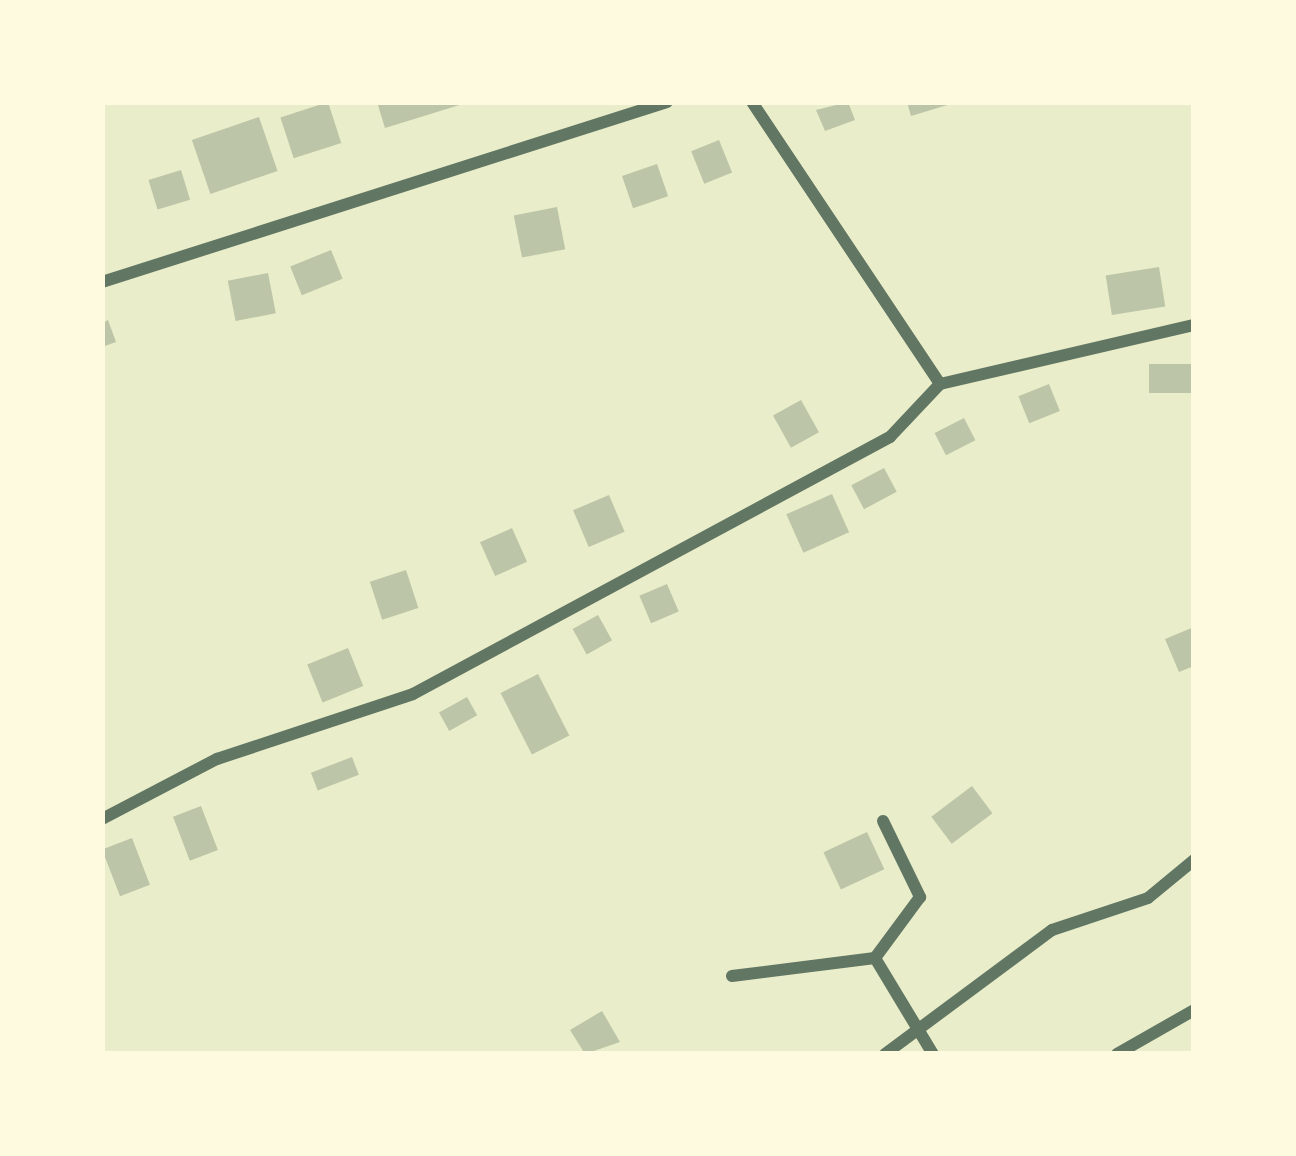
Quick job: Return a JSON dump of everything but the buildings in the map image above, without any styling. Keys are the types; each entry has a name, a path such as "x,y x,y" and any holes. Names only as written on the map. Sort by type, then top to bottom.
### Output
{"street":[{"path":"102,283 667,102"},
{"path":"752,102 940,384"},
{"path":"102,819 218,760 413,694 890,437 940,384 1194,325"},
{"path":"732,976 875,958 920,898 883,821"},
{"path":"885,1054 918,1020 1052,930 1148,898 1194,860"},
{"path":"875,958 918,1020 933,1054"},
{"path":"1117,1054 1194,1010"}]}
